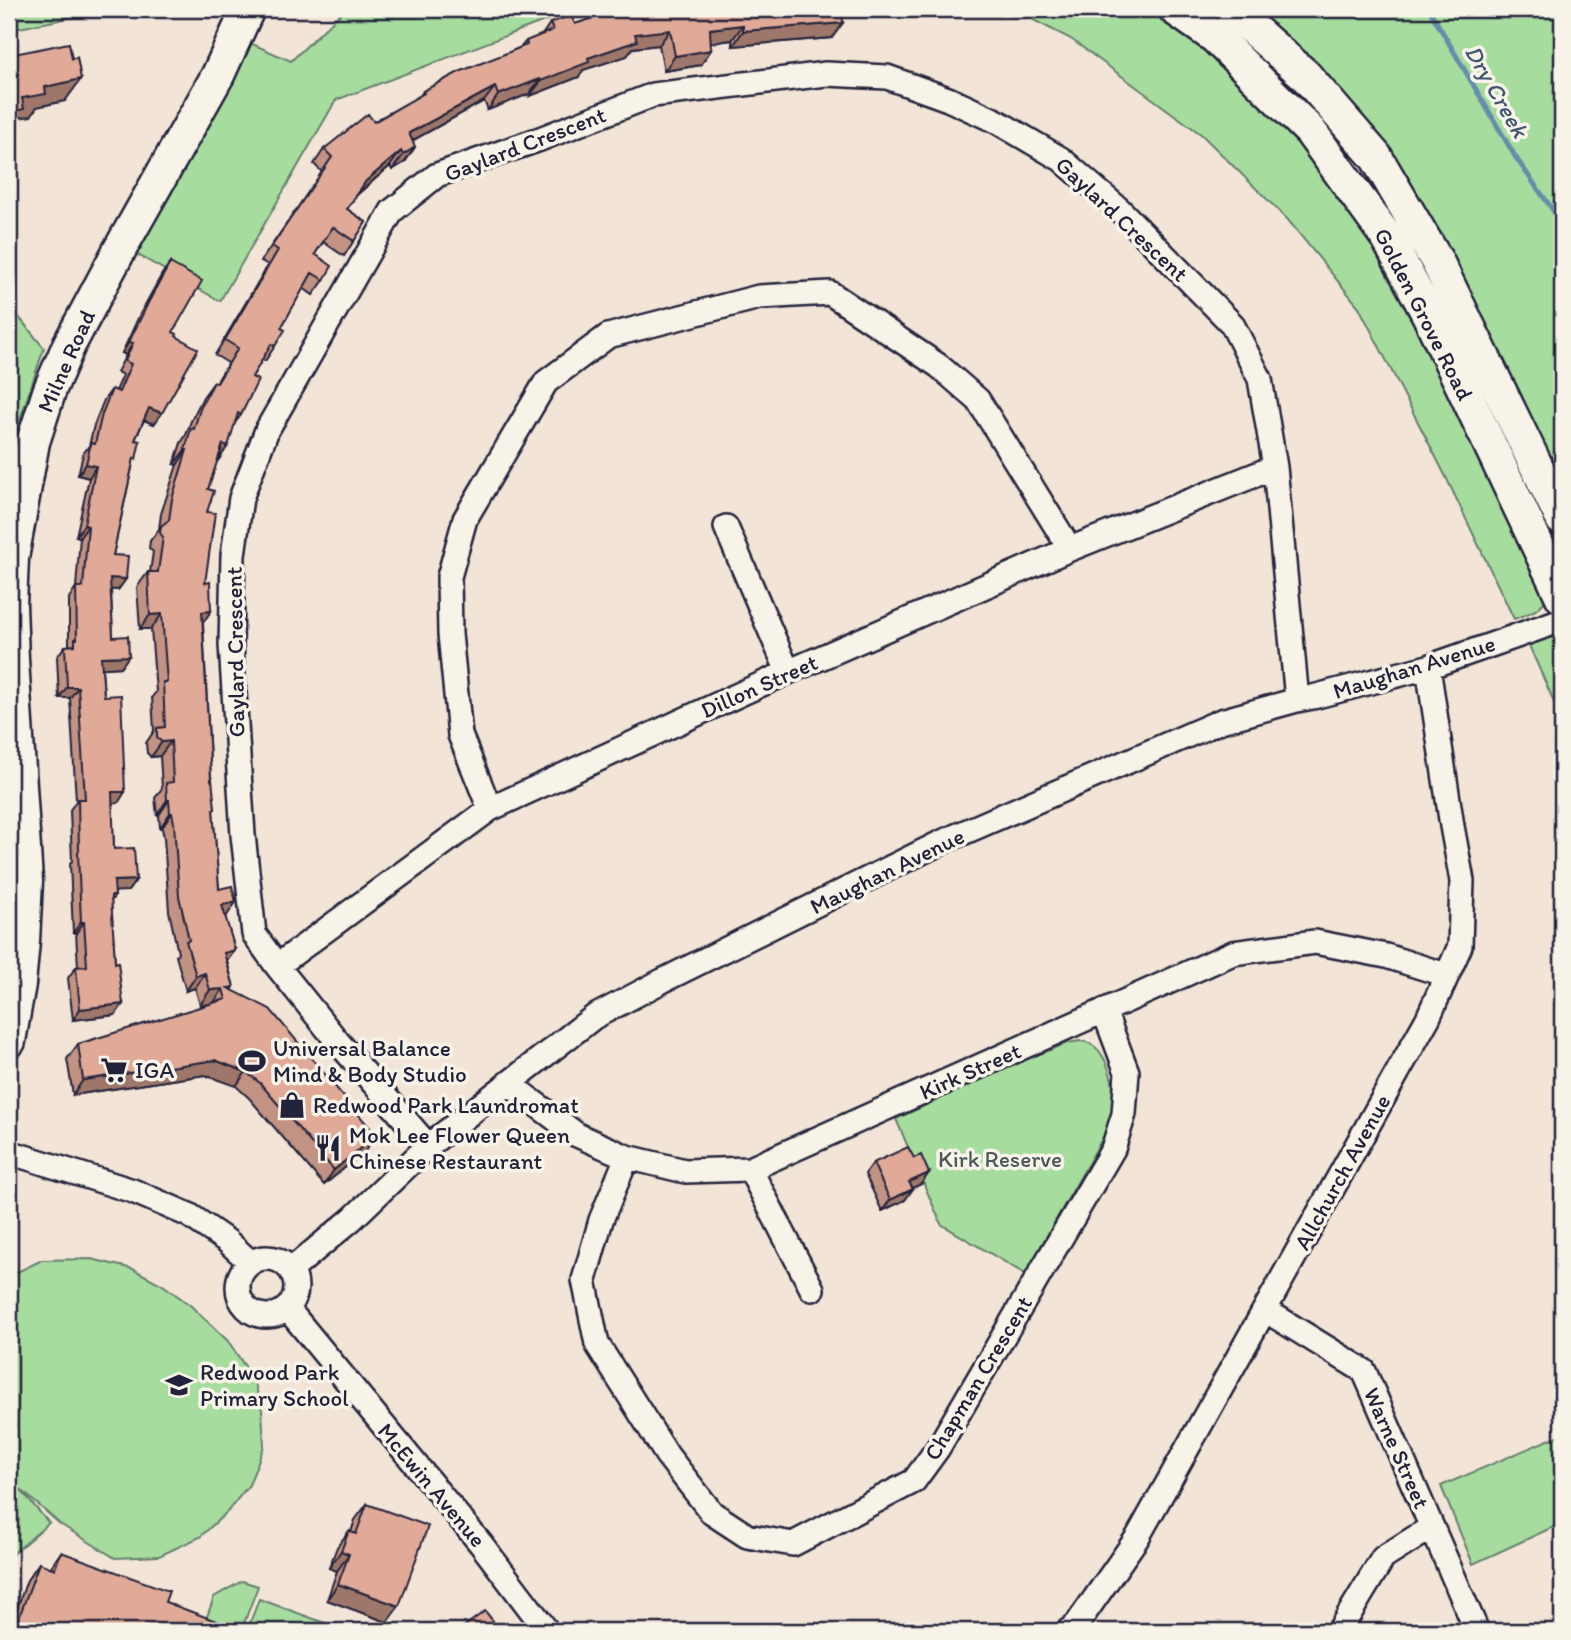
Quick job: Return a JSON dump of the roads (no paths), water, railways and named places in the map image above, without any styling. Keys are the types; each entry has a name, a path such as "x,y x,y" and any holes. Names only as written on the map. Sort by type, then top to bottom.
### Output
{"main road":[{"name":"Milne Road","path":"9,1041 19,984 26,881 11,659 10,605 12,558 33,442 50,388 69,345 218,75 248,9"},
{"name":"Golden Grove Road","path":"1175,9 1215,37 1310,131 1388,239 1435,328 1562,597"},
{"name":"Golden Grove Road","path":"1230,9 1305,75 1376,157 1437,261 1562,520"}],"street":[{"name":"Gaylard Crescent","path":"428,1146 338,1042 254,934 243,835 231,644 233,555 241,498 267,430 392,211 437,176 653,95 826,74 887,77 948,99 1061,159 1120,210 1231,324 1259,379 1275,467 1297,700"},
{"path":"490,810 460,734 450,634 449,577 465,519 546,382 608,336 759,297 830,293 939,366 978,400 1070,549"},
{"name":"Dillon Street","path":"277,966 490,810 788,672 1070,549 1275,467"},
{"path":"726,527 788,672"},
{"name":"Maughan Avenue","path":"291,1270 352,1219 428,1146 508,1083 594,1017 662,981 942,842 1221,721 1428,667 1562,620"},
{"name":"Allchurch Avenue","path":"1068,1631 1077,1624 1137,1538 1428,1018 1460,946 1462,881 1428,667"},
{"name":"Kirk Street","path":"508,1083 577,1135 627,1157 685,1171 750,1169 1233,953 1315,942 1386,956 1446,975"},
{"name":"Chapman Crescent","path":"627,1157 601,1220 584,1280 597,1344 667,1455 712,1513 747,1536 793,1544 914,1481 938,1448 1113,1149 1124,1114 1127,1072 1104,1011"},
{"path":"9,1152 154,1199 189,1215 227,1241 251,1263"},
{"path":"750,1169 813,1289"},
{"path":"258,1259 276,1259 291,1270 296,1286 295,1294 287,1308 279,1314 261,1315 244,1306 238,1288 239,1279 243,1270 251,1263 258,1259"},
{"name":"McEwin Avenue","path":"287,1308 481,1544 547,1631"},
{"name":"Warne Street","path":"1265,1310 1364,1371 1477,1631"},
{"path":"1339,1631 1383,1558 1432,1527"}],"waterway":[{"name":"Dry Creek","path":"1429,9 1516,158 1562,223"}],"place":[{"name":"Universal Balance Mind & Body Studio","path":"252,1061"},
{"name":"IGA","path":"114,1070"},
{"name":"Redwood Park Laundromat","path":"292,1105"},
{"name":"Mok Lee Flower Queen Chinese Restaurant","path":"328,1148"},
{"name":"Redwood Park Primary School","path":"179,1385"}],"park label":[{"name":"Kirk Reserve","path":"1000,1159"}]}
